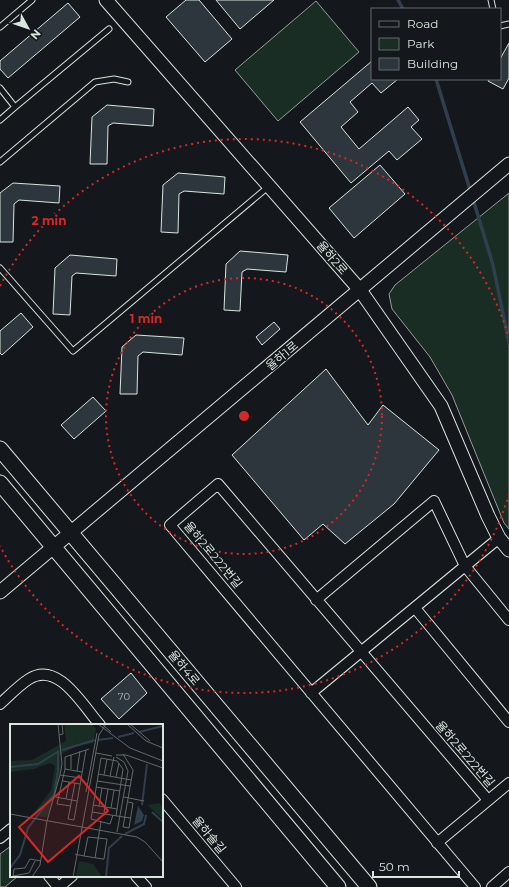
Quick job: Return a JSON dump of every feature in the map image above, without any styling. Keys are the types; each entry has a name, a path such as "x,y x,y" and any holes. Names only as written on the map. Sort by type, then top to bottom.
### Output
{"main road":[{"name":"율하4로","path":"0,449 369,887"},
{"name":"율하4로","path":"0,483 338,887"}],"street":[{"name":"율하2로","path":"106,0 360,290 440,406 499,538 509,550"},
{"name":"율하1로","path":"0,592 509,164"},
{"name":"율하2로222번길","path":"488,800 218,484 170,525 437,843 509,783"},
{"path":"316,600 434,501 465,566 509,620"},
{"path":"311,693 499,538"},
{"path":"415,608 509,722"},
{"path":"0,704 29,679 44,674 51,675 64,683 99,724"},
{"name":"율하솔길","path":"163,800 236,887"},
{"path":"0,838 10,830"},
{"path":"437,843 475,887"},
{"path":"492,887 509,872"},
{"path":"50,877 58,887 71,877"},
{"path":"137,877 146,887"}],"lane":[{"path":"0,27 32,0"},
{"path":"0,120 109,29"},
{"path":"0,162 95,82 114,79 128,82"},
{"path":"0,88 15,107"},
{"path":"0,268 73,351 269,186"}],"green space":[{"path":"316,1 359,52 278,121 235,70"},
{"path":"509,193 509,529 504,523 452,395 430,357 392,309 389,294 395,285"},
{"path":"10,847 10,877 17,877 5,887 0,887 0,854"}],"building":[{"path":"186,0 199,0 232,39 205,62 166,17"},
{"path":"216,0 274,0 240,29"},
{"path":"68,3 80,17 8,78 0,69 0,61"},
{"path":"509,43 509,78 503,89 488,81 501,80 501,57"},
{"path":"371,62 371,80 397,80 381,93 372,83 350,102 358,112 341,127 359,149 408,107 419,120 411,127 422,139 397,160 389,151 351,183 300,122"},
{"path":"107,105 154,109 153,126 113,123 108,126 107,164 90,164 92,117"},
{"path":"380,165 405,194 354,238 329,208"},
{"path":"178,173 225,177 224,194 184,191 179,194 178,233 161,232 163,185"},
{"path":"13,183 60,186 59,203 19,200 14,204 13,242 0,242 0,193"},
{"path":"240,251 288,255 286,272 247,269 242,272 240,311 224,310 226,264"},
{"path":"70,255 117,259 116,276 76,273 72,276 70,315 53,314 55,268"},
{"path":"21,313 33,327 2,355 0,353 0,331"},
{"path":"274,322 280,329 262,345 256,337"},
{"path":"136,335 184,338 182,355 143,352 138,356 137,394 120,394 122,347"},
{"path":"326,369 368,425 383,405 439,450 394,504 345,544 323,524 304,540 232,455"},
{"path":"93,397 106,411 74,439 61,425"},
{"path":"131,673 147,693 119,719 101,699"}],"waterway":[{"path":"398,0 402,8"},
{"path":"436,80 471,193"},
{"path":"473,199 493,265 509,343"}]}
